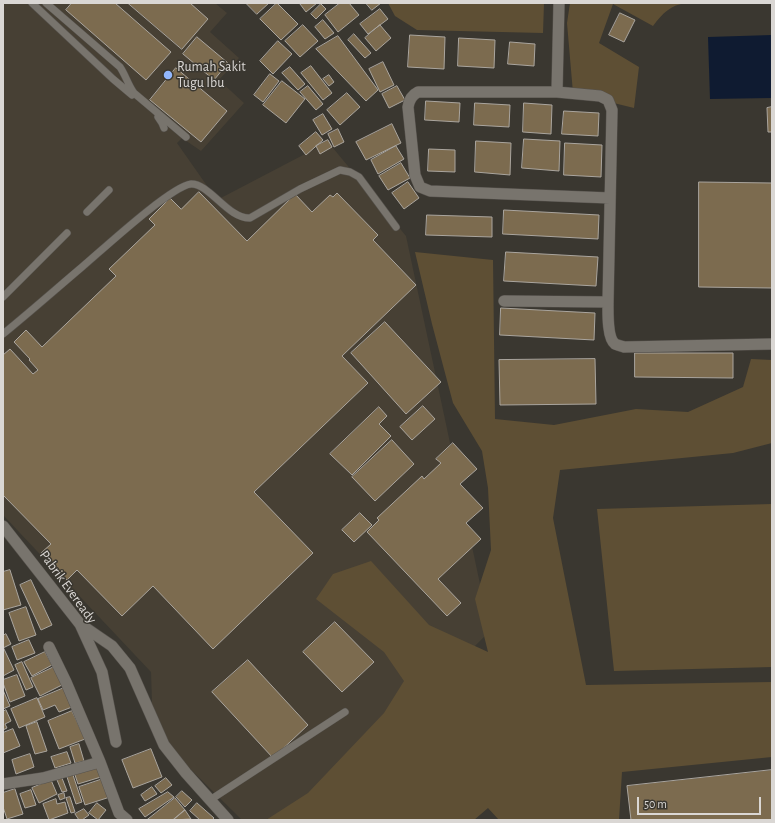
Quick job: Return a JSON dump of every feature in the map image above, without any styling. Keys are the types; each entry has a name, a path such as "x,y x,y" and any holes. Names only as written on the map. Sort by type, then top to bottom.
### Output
{"street":[{"path":"557,92 559,3"},
{"path":"610,198 430,191 420,187 415,175 408,107 411,98 418,92 557,92 604,97 610,104 612,110 608,302 610,336 615,344 624,346 772,344"},
{"path":"504,301 608,302"},
{"name":"Pabrik Eveready","path":"3,526 80,624 102,672 116,742"},
{"path":"80,624 112,646 122,657 130,668 164,745 186,773 228,820"},
{"path":"49,647 66,682 120,813 127,820"},
{"path":"3,784 42,778 100,762"}],"lane":[{"path":"32,3 113,79 158,117 164,128"},
{"path":"46,3 120,68 125,75 128,85 134,93 186,137"},
{"path":"3,334 153,207 181,187 190,184 194,184 202,188 237,215 250,218 300,190 340,170 345,170 359,177 396,227"},
{"path":"87,212 109,190"},
{"path":"3,297 67,232"},
{"path":"210,800 345,712"}],"shaded area":[{"path":"3,3 215,3 227,13 210,32 239,58 219,80 244,103 201,151 182,138 177,143 217,200 328,142 406,236 490,631 300,820 242,820 153,732 151,672 3,515"},
{"path":"388,3 544,3 543,33 417,30 395,16"},
{"path":"570,3 687,3 667,10 653,26 613,4 599,43 639,67 634,108 573,93 567,23"},
{"path":"415,252 493,260 495,419 554,425 636,409 688,412 743,387 751,359 772,360 772,443 733,453 560,470 553,518 586,685 772,682 772,757 622,772 619,820 499,820 488,808 474,820 266,820 308,793 384,713 404,681 384,652 316,599 333,574 371,561 429,625 488,652 475,599 491,550 488,488 482,451 453,403"},
{"path":"772,504 772,667 614,671 597,509"}],"water":[{"path":"772,35 772,98 710,99 708,37"}],"building":[{"path":"72,3 115,3 171,52 146,80 66,10"},
{"path":"128,3 190,3 208,19 182,49"},
{"path":"246,3 269,3 257,14"},
{"path":"277,3 298,24 281,40 260,19"},
{"path":"317,3 306,12 300,4"},
{"path":"340,3 349,3 359,15 338,32 325,15"},
{"path":"366,3 381,3 372,10"},
{"path":"321,4 326,9 316,19 311,14"},
{"path":"380,9 388,19 368,34 360,24"},
{"path":"620,13 635,20 624,42 609,35"},
{"path":"323,20 334,33 325,39 315,27"},
{"path":"303,25 318,41 300,57 285,41"},
{"path":"380,25 391,38 376,51 365,38"},
{"path":"354,34 371,53 365,58 348,40"},
{"path":"410,35 445,37 444,69 408,67"},
{"path":"338,36 378,90 366,101 316,49"},
{"path":"197,37 228,63 214,80 183,54"},
{"path":"459,38 495,40 494,68 458,66"},
{"path":"278,41 292,54 273,74 260,61"},
{"path":"510,42 535,44 534,66 508,64"},
{"path":"383,62 394,85 380,92 369,69"},
{"path":"311,66 332,93 323,100 301,73"},
{"path":"290,67 305,84 298,90 282,73"},
{"path":"176,68 227,111 201,142 150,100"},
{"path":"270,74 279,81 263,102 254,95"},
{"path":"329,75 334,82 329,86 323,79"},
{"path":"282,81 305,99 286,123 263,105"},
{"path":"308,86 323,104 316,110 300,92"},
{"path":"397,86 405,100 389,108 382,94"},
{"path":"347,93 360,107 340,125 327,110"},
{"path":"426,101 460,103 459,122 425,120"},
{"path":"475,103 510,105 509,127 474,125"},
{"path":"524,103 552,105 551,134 523,132"},
{"path":"772,107 772,132 768,132 767,108"},
{"path":"564,111 599,113 598,136 562,134"},
{"path":"323,114 332,129 322,135 313,120"},
{"path":"392,124 401,143 366,160 356,142"},
{"path":"338,129 344,142 334,147 328,134"},
{"path":"316,132 323,140 306,155 299,146"},
{"path":"524,139 560,141 559,171 522,168"},
{"path":"328,140 332,147 320,154 316,146"},
{"path":"476,141 511,143 510,175 475,172"},
{"path":"565,143 602,145 601,177 564,175"},
{"path":"396,146 404,159 378,174 371,160"},
{"path":"429,149 455,150 455,172 428,171"},
{"path":"401,163 410,178 388,190 379,176"},
{"path":"408,182 419,198 404,209 392,193"},
{"path":"699,182 772,183 772,288 699,287"},
{"path":"199,192 247,241 295,194 312,212 330,195 333,197 337,193 378,235 373,240 416,285 342,356 368,383 254,492 313,553 213,649 153,586 122,616 77,570 67,580 41,553 51,544 3,495 3,355 10,349 33,374 38,370 14,342 26,330 42,347 116,276 109,269 155,225 149,219 170,198 181,209"},
{"path":"504,210 599,215 598,239 503,234"},
{"path":"427,215 492,217 492,237 426,235"},
{"path":"506,252 598,257 596,286 504,281"},
{"path":"501,308 595,313 594,340 500,335"},
{"path":"385,322 441,382 406,414 351,353"},
{"path":"635,353 733,353 733,378 635,377"},
{"path":"595,359 596,404 500,405 499,360"},
{"path":"423,406 435,419 412,440 400,427"},
{"path":"379,407 387,416 379,424 391,436 352,475 330,454"},
{"path":"392,440 414,464 375,501 352,477"},
{"path":"453,443 477,469 460,484 483,508 466,523 481,539 438,579 461,603 447,616 367,532 379,520 377,518 422,476 424,479 441,463 436,459"},
{"path":"360,513 372,525 354,542 342,530"},
{"path":"10,570 21,605 3,610 3,572"},
{"path":"31,580 52,625 41,630 20,585"},
{"path":"26,607 36,635 19,641 9,613"},
{"path":"335,622 374,662 342,692 303,652"},
{"path":"6,634 11,644 3,648 3,636"},
{"path":"29,640 35,653 17,660 12,647"},
{"path":"4,649 14,670 3,676 3,650"},
{"path":"45,652 52,665 32,676 24,662"},
{"path":"248,660 308,725 273,758 212,692"},
{"path":"22,662 33,687 26,690 15,665"},
{"path":"54,667 62,685 40,696 31,678"},
{"path":"17,675 25,696 10,702 3,680"},
{"path":"64,688 72,707 59,712 55,705 43,710 38,699"},
{"path":"3,690 10,706 3,709"},
{"path":"37,698 45,717 19,728 11,709"},
{"path":"6,710 11,721 5,724 7,728 3,730 3,712"},
{"path":"72,711 85,739 59,749 48,721"},
{"path":"37,722 47,751 35,754 26,726"},
{"path":"13,729 20,746 3,753 3,733"},
{"path":"79,744 84,761 75,763 70,747"},
{"path":"151,749 162,777 133,788 122,760"},
{"path":"67,752 71,763 55,768 51,757"},
{"path":"30,754 34,767 16,774 12,760"},
{"path":"98,767 101,777 78,784 75,775"},
{"path":"772,770 772,820 631,820 627,786"},
{"path":"73,775 82,802 76,804 67,777"},
{"path":"62,778 67,791 62,792 57,780"},
{"path":"166,778 172,785 161,793 155,786"},
{"path":"103,779 110,797 85,805 79,787"},
{"path":"51,780 57,794 39,803 32,788"},
{"path":"152,787 157,794 145,801 141,795"},
{"path":"15,789 23,814 7,819 3,807 3,793"},
{"path":"31,790 36,805 25,808 20,794"},
{"path":"182,791 192,800 185,807 176,797"},
{"path":"168,792 174,797 145,817 139,809"},
{"path":"64,793 65,798 60,800 58,795"},
{"path":"70,797 75,812 71,813 66,798"},
{"path":"175,798 185,810 173,820 147,820"},
{"path":"56,799 57,804 65,802 68,813 49,820 43,804"},
{"path":"97,803 106,810 98,820 89,813"},
{"path":"197,803 214,818 212,820 200,820 190,811"},
{"path":"84,809 89,815 82,820 79,820 75,814"},
{"path":"185,810 191,819 173,820"}],"place":[{"name":"Rumah Sakit Tugu Ibu","path":"168,75"}]}
